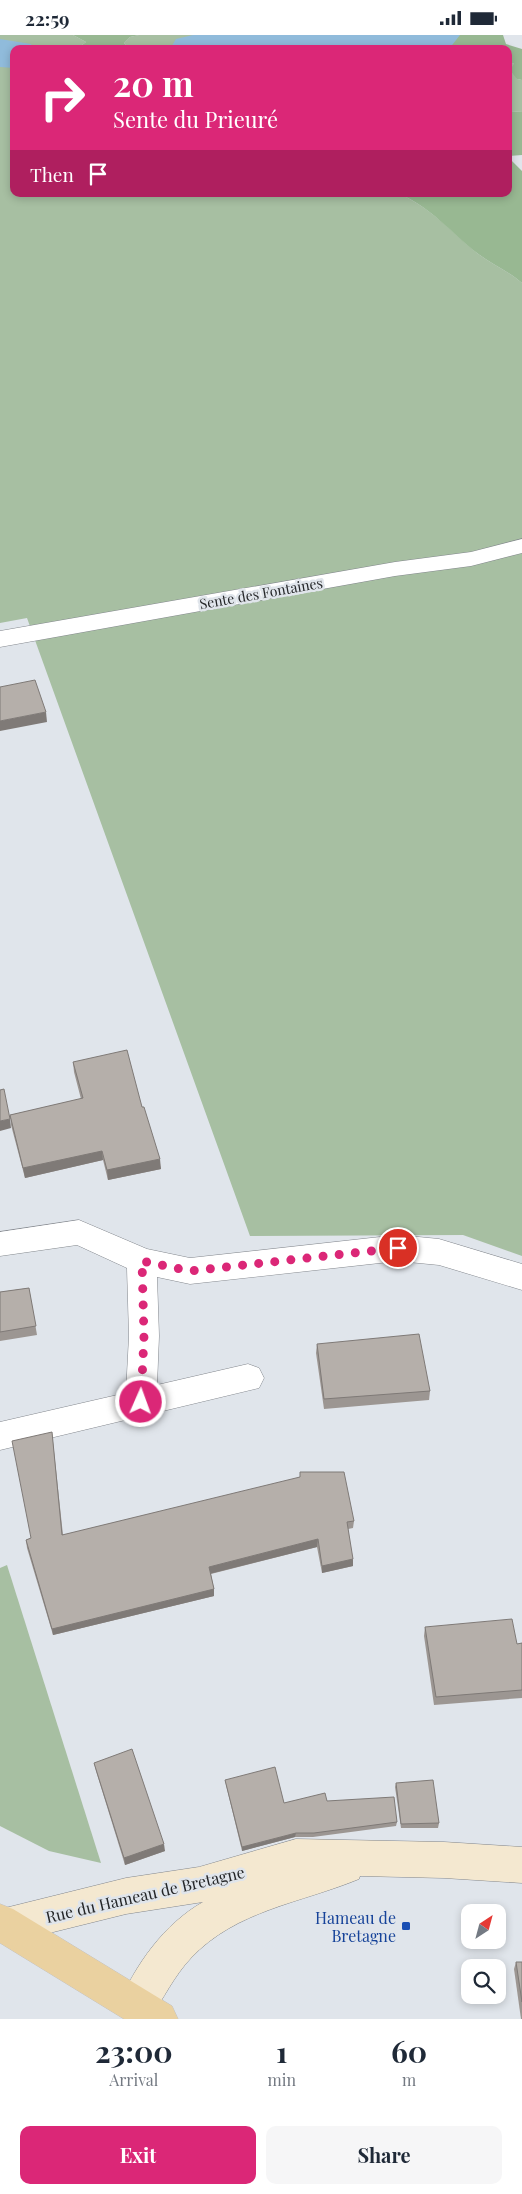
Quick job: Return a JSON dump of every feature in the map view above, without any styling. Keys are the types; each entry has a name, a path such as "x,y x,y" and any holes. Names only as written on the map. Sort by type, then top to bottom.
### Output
{"main road":[{"name":"Rue du Hameau de Bretagne","path":"3,1924 126,1896 199,1885 296,1857 444,1860 522,1865"},
{"name":"Rue du Hameau de Bretagne","path":"148,2012 177,1946 202,1923 271,1889 374,1858"},
{"path":"3,1924 148,2012"}],"street":[{"name":"Sente des Fontaines","path":"0,639 395,569 471,559 522,546"},
{"path":"0,1243 79,1232 142,1261 190,1271 398,1248 438,1252 522,1277"},
{"path":"141,1402 144,1336 142,1261"},
{"path":"0,1436 248,1378"}],"green space":[{"path":"0,35 73,35 86,42 82,45 10,45 10,197 406,197 432,214 477,253 522,283 522,1256 463,1235 250,1236 27,618 0,623"},
{"path":"73,35 139,35 130,37 124,43 126,45 82,45 86,42"},
{"path":"139,35 244,35 217,45 126,45 124,43 130,37"},
{"path":"244,35 318,35 331,45 217,45"},
{"path":"318,35 376,35 346,45 331,45"},
{"path":"376,35 503,35 506,44 509,45 346,45"},
{"path":"512,46 522,49 522,80 517,79 512,73 514,64 512,63"},
{"path":"512,63 514,64 517,79 522,80 522,112 512,111"},
{"path":"512,111 522,112 522,155 512,156"},
{"path":"512,161 522,171 522,283 477,253 422,206 406,197 512,197"},
{"path":"7,1565 101,1863 49,1851 0,1826 0,1568"}],"building":[{"path":"35,680 46,712 0,721 0,687"},
{"path":"127,1050 142,1107 144,1107 160,1159 107,1170 102,1151 23,1168 10,1115 83,1098 73,1062"},
{"path":"4,1089 10,1119 0,1121 0,1090"},
{"path":"29,1288 36,1326 0,1332 0,1292"},
{"path":"419,1334 430,1391 324,1399 317,1344"},
{"path":"52,1432 62,1535 300,1477 300,1472 344,1472 354,1521 347,1522 353,1559 322,1566 318,1539 209,1567 214,1589 52,1629 26,1540 31,1538 12,1441"},
{"path":"512,1619 517,1644 522,1643 522,1690 436,1697 425,1627"},
{"path":"132,1749 164,1844 124,1858 94,1763"},
{"path":"275,1767 284,1803 325,1793 327,1801 394,1797 397,1822 314,1833 296,1833 242,1847 225,1780"},
{"path":"433,1780 439,1823 401,1824 396,1783"},
{"path":"516,1962 522,1962 522,2002"}],"waterway":[{"path":"414,45 429,43 437,35"},
{"path":"245,45 336,38 414,45"},
{"path":"0,53 10,54"}],"place":[{"name":"Hameau de Bretagne","path":"406,1926"}],"route":[{"path":"141,1402 144,1336 142,1261 190,1271 398,1248"}]}
